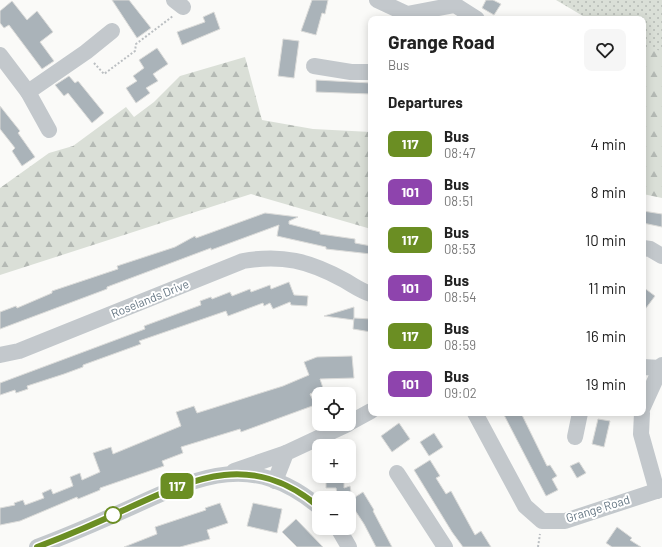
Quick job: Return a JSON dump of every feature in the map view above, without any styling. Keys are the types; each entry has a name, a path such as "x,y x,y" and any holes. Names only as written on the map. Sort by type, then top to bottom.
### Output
{"street":[{"path":"377,0 406,16 455,5 472,16"},
{"path":"28,92 86,52 112,31"},
{"path":"0,55 28,92 49,130"},
{"path":"314,66 351,72 368,72"},
{"path":"646,248 662,256"},
{"name":"Roselands Drive","path":"0,354 19,351 243,261 266,257 302,262 368,292"},
{"path":"646,367 661,366 646,400"},
{"path":"356,419 368,413"},
{"name":"Grange Road","path":"477,416 525,506 542,521 565,521 659,490"},
{"path":"575,437 579,416"},
{"path":"642,416 641,434 659,490"},
{"path":"37,547 182,484 229,473 286,453 333,431"},
{"path":"275,481 286,453"},
{"path":"229,473 255,475 275,481 304,495 312,501"},
{"path":"397,473 445,547"},
{"path":"342,535 349,547"}],"path":[{"path":"86,52 104,74 135,51 136,44 167,21 178,3"}],"green space":[{"path":"556,0 662,0 662,53 646,48 646,16 583,16"},
{"path":"646,48 662,51 662,198 646,195"},
{"path":"245,57 262,120 313,129 368,132 368,228 251,194 0,275 0,188 49,153 73,146 126,107 134,117 154,102 180,76"}],"building":[{"path":"112,0 129,0 151,28 137,38"},
{"path":"312,0 328,0 325,14 322,13 316,35 301,31"},
{"path":"486,0 493,0 501,4 494,15 482,8"},
{"path":"12,1 27,20 37,11 53,32 40,42 54,61 42,69 9,25 4,28 0,23 0,11"},
{"path":"214,12 220,29 182,45 177,32 205,22 203,17"},
{"path":"283,39 299,41 294,78 278,76"},
{"path":"157,48 168,64 153,74 158,81 146,88 150,93 136,103 126,88 137,81 133,76 144,68 139,60"},
{"path":"69,76 75,83 78,81 104,113 92,123 68,93 64,96 55,85"},
{"path":"316,80 368,83 368,94 316,92"},
{"path":"0,106 20,131 18,133 35,157 22,166 12,151 15,148 0,129"},
{"path":"646,211 662,214 662,227 646,224"},
{"path":"265,213 298,217 289,221 289,224 320,232 320,234 355,239 355,243 368,245 368,254 326,249 326,247 277,236 279,225 211,250 211,248 0,329 0,312 16,306 17,308 52,293 52,291 118,269 117,266 175,247 195,236 196,238"},
{"path":"289,282 294,295 308,296 307,306 291,305 290,302 273,309 270,303 264,306 263,303 228,316 226,311 139,341 141,344 83,365 83,367 64,374 27,386 28,389 16,393 15,390 0,395 0,383 145,329 144,326 201,305 200,301 211,297 212,299 230,292 232,296 250,289 251,292 270,285 271,289"},
{"path":"646,289 655,296 646,308"},
{"path":"354,307 354,320 324,316"},
{"path":"354,318 368,319 368,332 353,329"},
{"path":"352,356 354,378 320,379 323,387 312,387 312,393 310,394 312,398 312,406 241,432 240,429 181,447 183,453 162,461 164,466 100,488 100,490 78,499 77,497 20,521 0,525 0,508 15,505 14,503 23,500 25,505 44,498 42,493 51,489 53,494 73,486 70,477 80,473 82,480 100,472 93,453 111,447 113,454 181,426 176,412 194,406 197,413 283,386 309,375 304,362 317,357"},
{"path":"505,416 522,416 547,466 550,465 557,476 552,479 558,490 546,496"},
{"path":"598,419 610,421 604,447 592,444"},
{"path":"399,423 410,439 392,452 381,436"},
{"path":"434,433 443,447 429,456 420,442"},
{"path":"430,460 440,476 436,478 446,494 451,491 475,535 481,531 491,547 463,547 452,532 414,470"},
{"path":"579,462 586,473 577,478 570,466"},
{"path":"326,483 344,483 344,488 350,486 351,491 337,491 336,488 326,488"},
{"path":"363,492 374,510 373,511 392,547 376,547 356,512 356,496"},
{"path":"220,503 228,523 207,530 210,539 180,547 124,547 157,534 155,527 206,510 205,508"},
{"path":"253,503 282,509 277,533 247,526"},
{"path":"296,519 323,547 297,547 282,532"},
{"path":"617,527 632,538 630,540 641,547 612,547 606,543"}],"bus line":[{"name":"117","path":"37,547 182,484 229,473 255,475 275,481 304,495 312,501"}]}
